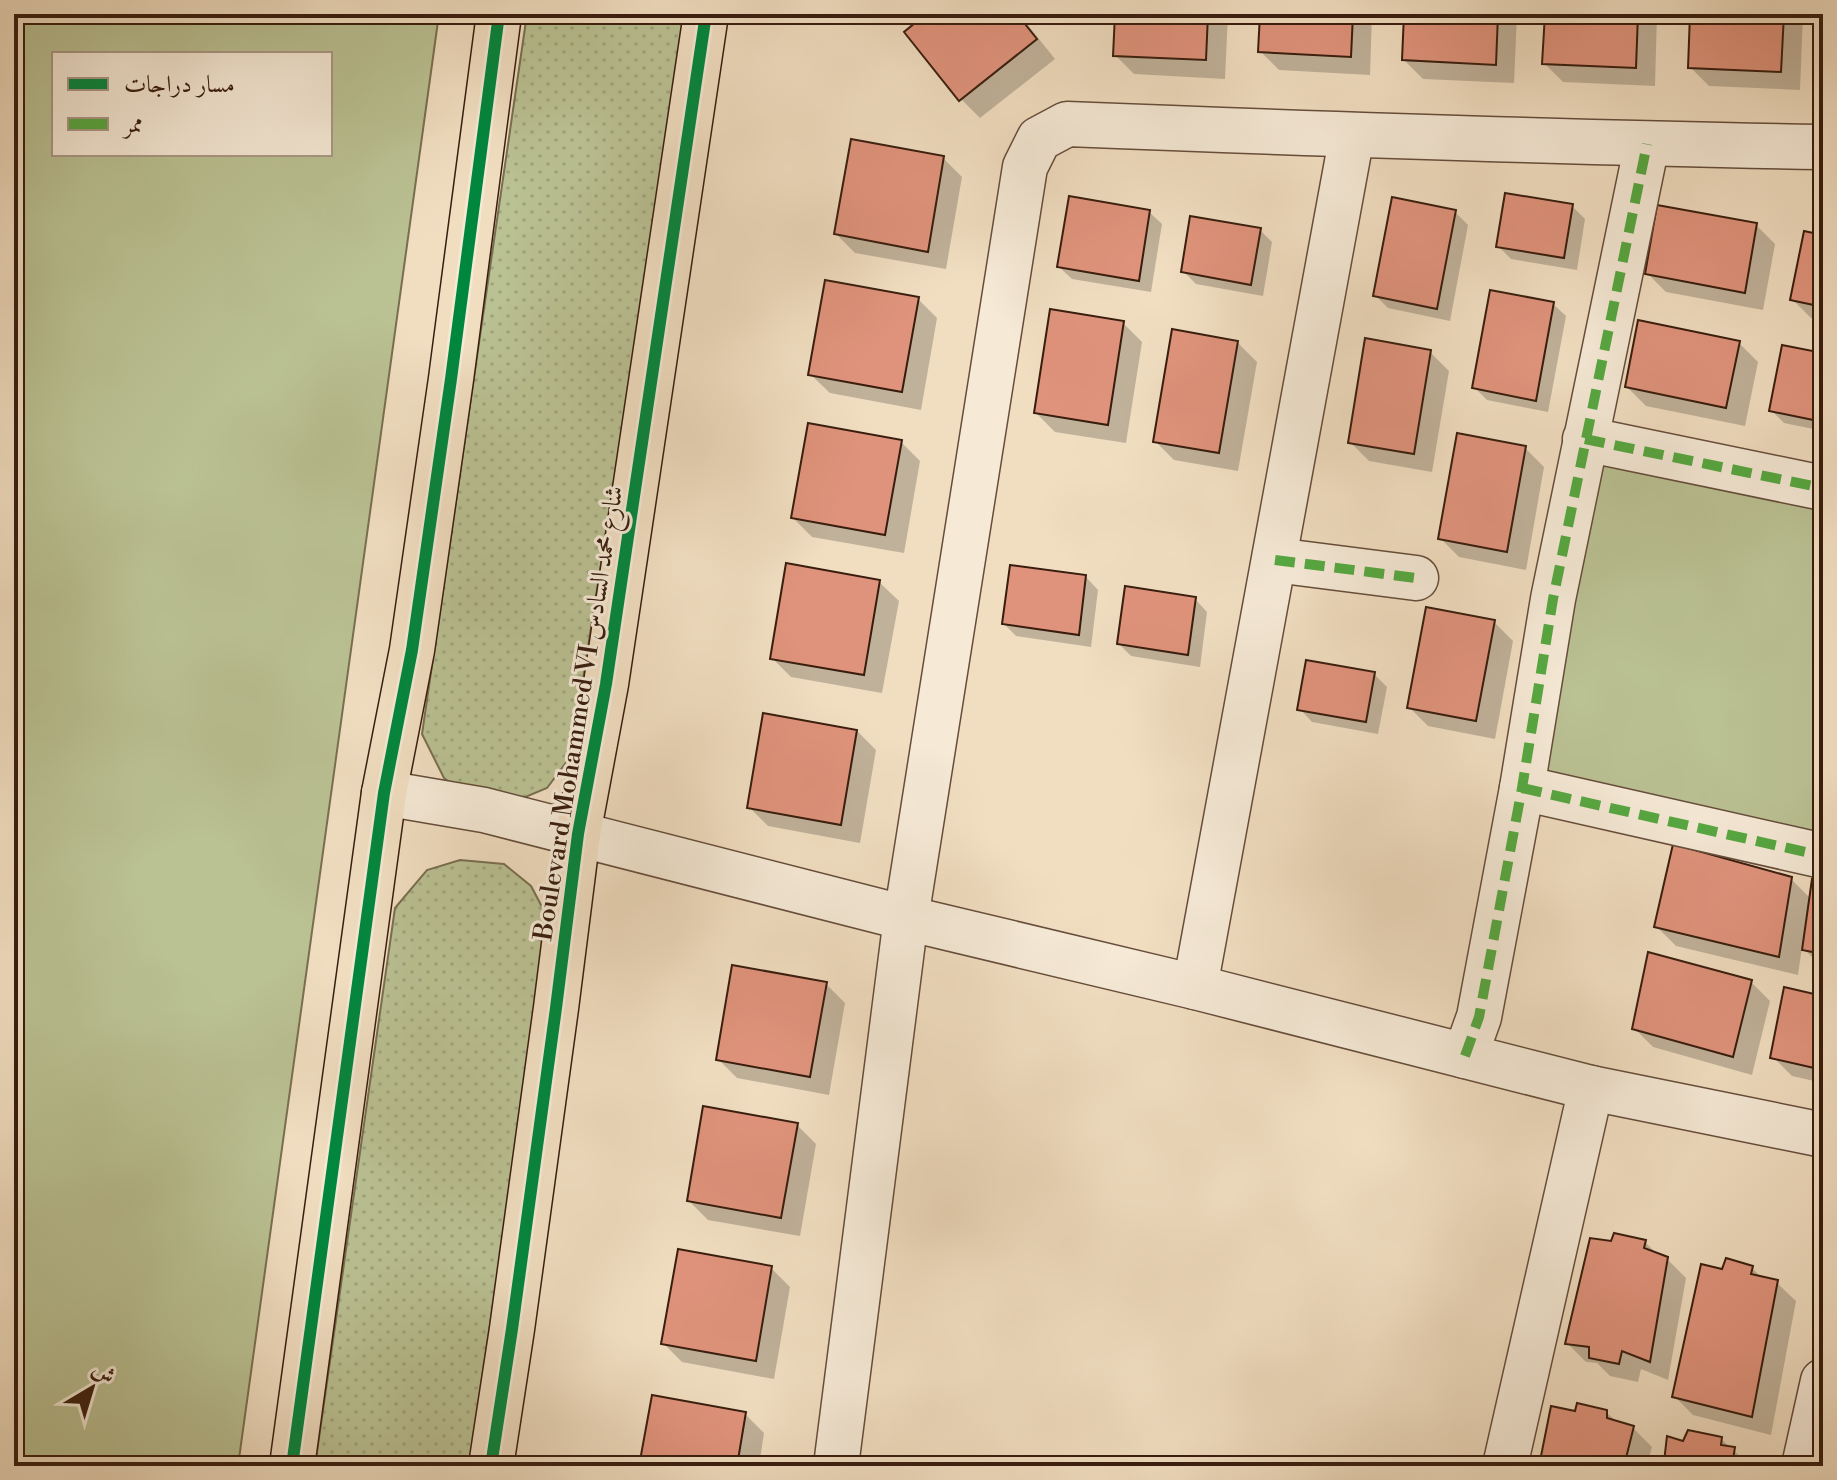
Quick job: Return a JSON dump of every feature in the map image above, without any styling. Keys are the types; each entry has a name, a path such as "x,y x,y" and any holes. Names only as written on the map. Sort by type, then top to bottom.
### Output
{"main road":[{"path":"292,1466 384,793 412,650 451,379 499,14"},
{"name":"Boulevard Mohammed VI شارع محمد السادس","path":"491,1466 578,834 606,684 706,14"}],"street":[{"path":"836,1466 906,918 1025,167 1039,139 1067,124 1823,147"},
{"path":"1195,987 1352,135"},
{"path":"1465,1056 1479,1017 1522,788 1553,599 1647,144"},
{"path":"1585,439 1823,488"},
{"path":"1275,560 1416,578"},
{"path":"1522,788 1823,856"},
{"path":"384,793 484,810 1591,1088 1823,1135"},
{"path":"1505,1466 1591,1088"},
{"path":"1813,1447 1823,1381"}],"green space":[{"path":"14,14 439,14 238,1466 14,1466"},
{"path":"527,14 687,14 571,756 547,788 511,803 473,800 444,778 422,734"},
{"path":"1597,456 1823,502 1823,838 1534,779"},
{"path":"460,860 504,864 531,886 550,922 469,1466 315,1466 395,908 427,870"}],"building":[{"path":"926,14 1017,14 1037,39 959,101 904,32"},
{"path":"1115,14 1208,14 1206,60 1113,56"},
{"path":"1260,14 1353,14 1351,57 1258,52"},
{"path":"1404,14 1498,14 1496,65 1402,60"},
{"path":"1545,14 1638,14 1636,68 1542,64"},
{"path":"1690,14 1784,14 1781,72 1688,68"},
{"path":"851,139 944,156 928,252 834,234"},
{"path":"1505,193 1573,204 1564,258 1496,247"},
{"path":"1069,196 1150,210 1139,281 1057,267"},
{"path":"1392,197 1456,210 1437,309 1373,296"},
{"path":"1657,205 1757,223 1745,293 1645,274"},
{"path":"1190,216 1261,228 1251,285 1181,272"},
{"path":"1804,231 1823,235 1823,307 1790,300"},
{"path":"825,280 919,297 902,392 808,375"},
{"path":"1490,290 1554,302 1536,401 1472,388"},
{"path":"1050,309 1124,321 1108,425 1034,413"},
{"path":"1638,320 1740,341 1726,408 1625,387"},
{"path":"1172,329 1238,341 1219,453 1153,442"},
{"path":"1365,338 1431,350 1414,454 1348,443"},
{"path":"1782,345 1823,353 1823,422 1769,411"},
{"path":"808,423 902,440 885,535 791,518"},
{"path":"1457,433 1526,446 1507,552 1438,539"},
{"path":"786,563 880,580 864,675 770,659"},
{"path":"1010,565 1086,575 1079,635 1002,624"},
{"path":"1125,586 1196,597 1188,655 1117,644"},
{"path":"1426,607 1495,620 1476,721 1407,708"},
{"path":"1306,660 1375,672 1366,722 1297,710"},
{"path":"763,713 857,730 841,825 747,808"},
{"path":"1673,844 1792,877 1779,957 1654,927"},
{"path":"1812,879 1823,882 1823,954 1802,950"},
{"path":"1648,952 1752,980 1733,1057 1632,1029"},
{"path":"732,965 827,982 810,1077 716,1060"},
{"path":"1784,987 1823,996 1823,1070 1770,1058"},
{"path":"703,1106 798,1123 781,1218 687,1201"},
{"path":"1614,1233 1646,1240 1644,1248 1668,1257 1650,1362 1622,1351 1619,1364 1589,1358 1589,1347 1565,1344 1590,1238 1611,1241"},
{"path":"678,1249 772,1266 756,1361 661,1344"},
{"path":"1726,1258 1753,1266 1751,1274 1778,1280 1752,1417 1672,1397 1701,1264 1722,1269"},
{"path":"652,1395 746,1412 737,1466 639,1466"},
{"path":"1577,1403 1607,1410 1607,1418 1634,1426 1624,1466 1539,1466 1551,1406 1575,1411"},
{"path":"1688,1430 1722,1437 1721,1445 1735,1447 1732,1466 1686,1466 1664,1462 1667,1436 1683,1441"}],"marked path":[{"path":"1465,1056 1479,1017 1522,788 1553,599 1647,144"},
{"path":"1585,439 1823,488"},
{"path":"1275,560 1416,578"},
{"path":"1522,788 1823,856"}],"cycle path":[{"path":"292,1466 384,793 412,650 451,379 499,14"},
{"path":"491,1466 578,834 606,684 706,14"}]}
